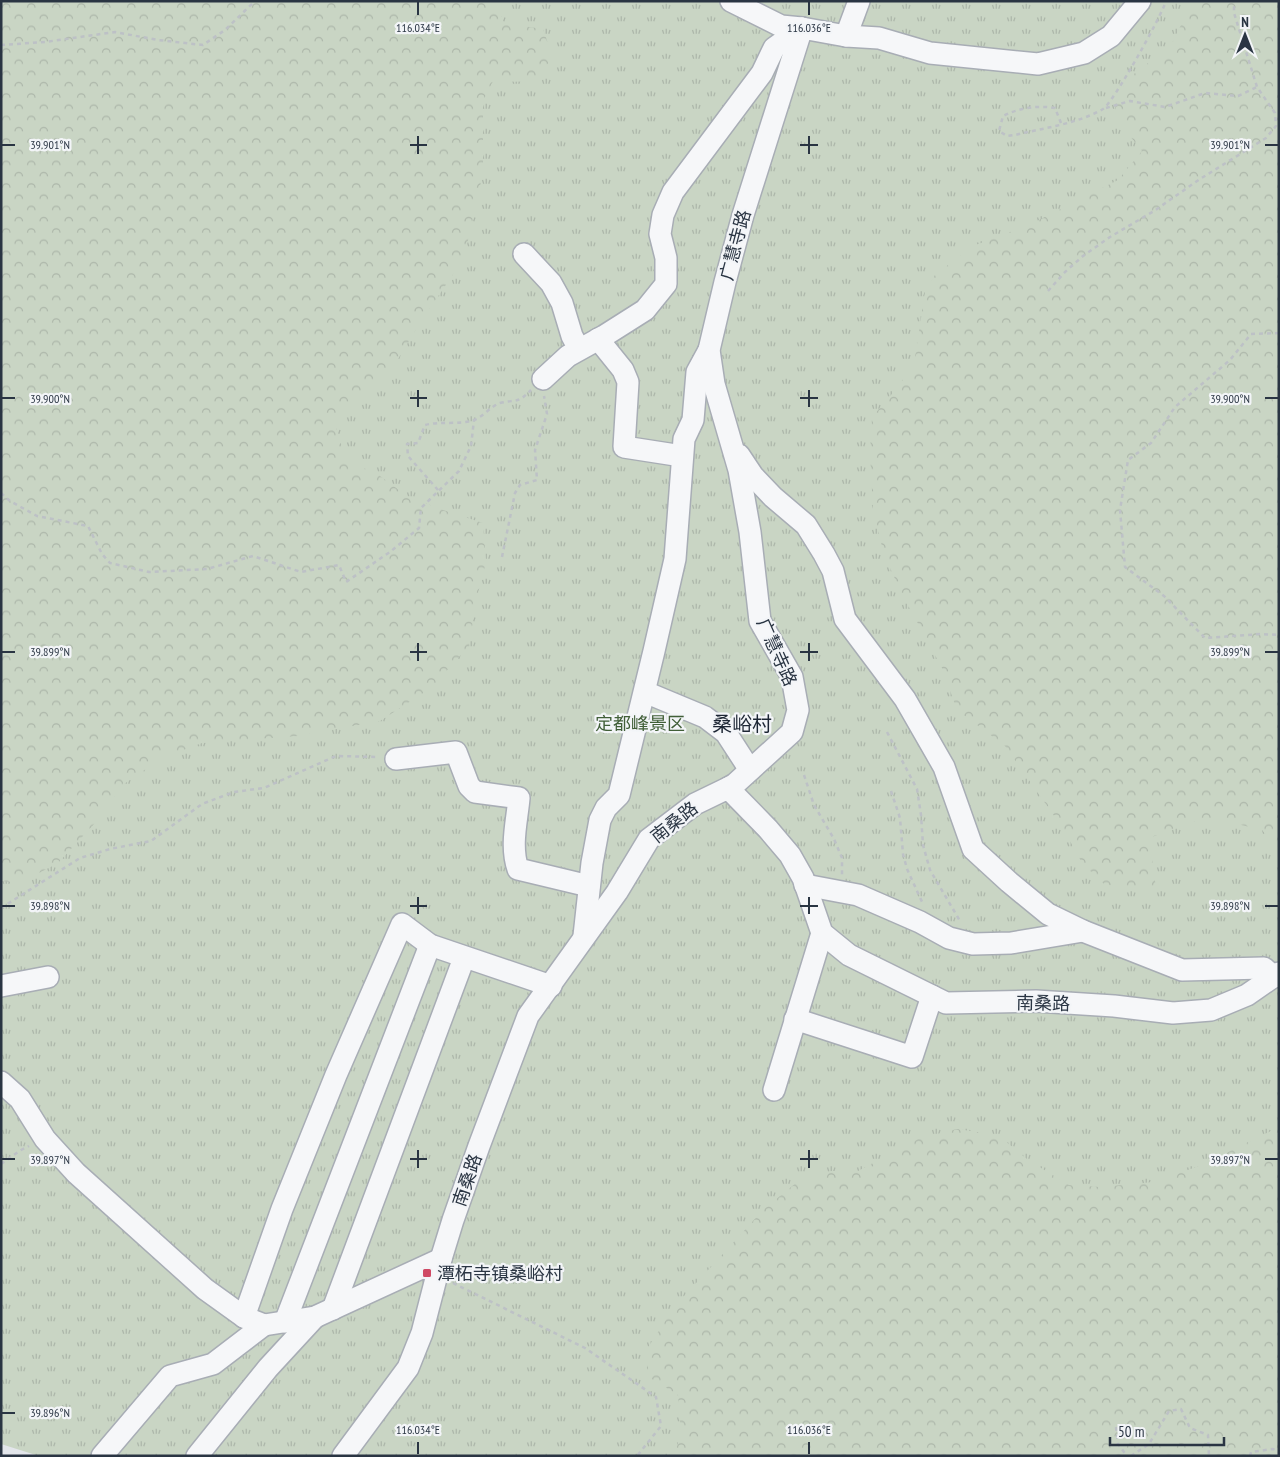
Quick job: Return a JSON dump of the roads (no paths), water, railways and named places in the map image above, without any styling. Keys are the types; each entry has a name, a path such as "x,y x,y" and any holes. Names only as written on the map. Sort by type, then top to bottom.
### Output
{"street":[{"path":"731,1 781,26 846,36 880,38 930,53 1038,64 1084,53 1111,36 1140,1"},
{"path":"846,36 859,1"},
{"path":"540,382 568,356 645,310 666,284 666,258 660,234 663,214 673,192 762,73 774,48 802,28"},
{"name":"广慧寺路","path":"728,788 735,784 792,732 798,710 792,677 760,621 750,532 739,470 714,384 709,350 743,214 802,28"},
{"path":"524,254 551,283 562,302 572,336 579,349"},
{"path":"598,339 623,370 628,382 624,447 682,456"},
{"path":"584,939 592,862 600,820 606,808 619,794 645,692 675,559 684,439 693,420 697,372 709,350"},
{"path":"731,444 754,476 773,497 806,526 824,554 833,571 844,618 905,699 944,767 973,849 1048,914 1083,931 1182,970 1264,968 1276,975"},
{"path":"645,692 705,717 726,733 750,770"},
{"path":"396,759 456,752 469,786 475,792 519,798 514,847 518,869 589,886"},
{"path":"728,788 768,829 790,855 806,885 822,933 774,1090"},
{"name":"南桑路","path":"343,1456 408,1368 422,1334 439,1267 479,1146 528,1016 617,892 649,839 695,804 728,788"},
{"path":"806,885 858,895 911,918 949,938 974,944 1011,943 1083,931"},
{"path":"244,1317 285,1200 336,1075 402,924 430,945 551,986"},
{"name":"南桑路","path":"822,933 849,955 946,1003 1036,1001 1114,1006 1174,1013 1211,1010 1247,995 1276,975"},
{"path":"285,1322 430,945"},
{"path":"197,1456 268,1368 324,1313 464,958"},
{"path":"1,986 48,977"},
{"path":"796,1019 912,1057 932,996"},
{"path":"1,1082 20,1099 45,1139 76,1174 205,1289 244,1317 264,1325"},
{"path":"102,1456 170,1376 213,1364 264,1325 324,1313 439,1267"}],"place":[{"name":"潭柘寺镇桑峪村","path":"427,1273"}],"district":[{"name":"桑峪村","path":"742,724"}],"park label":[{"name":"定都峰景区","path":"640,723"}]}
